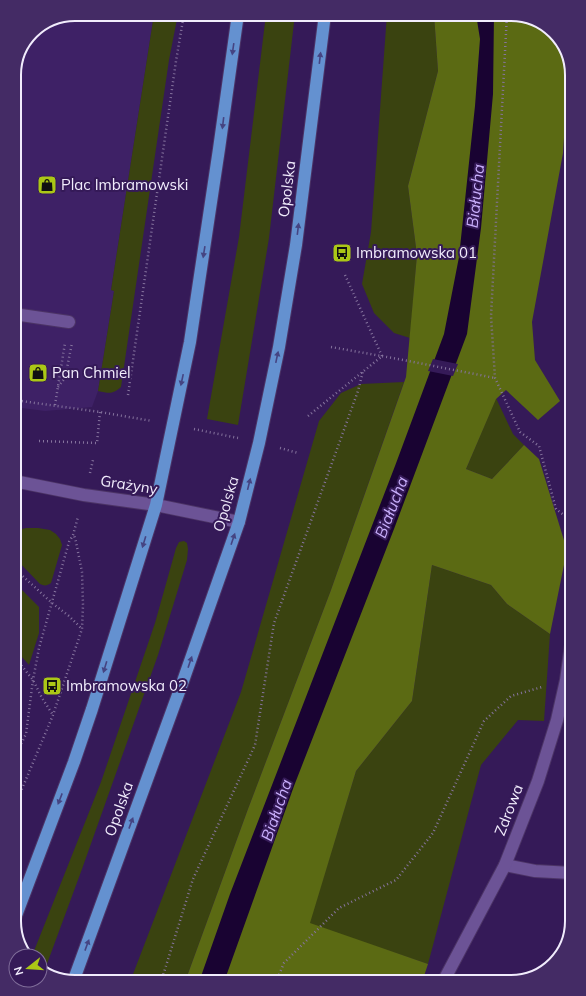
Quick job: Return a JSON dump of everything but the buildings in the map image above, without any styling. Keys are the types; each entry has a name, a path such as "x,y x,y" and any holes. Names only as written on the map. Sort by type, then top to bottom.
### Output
{"main road":[{"path":"21,902 74,762 95,701 156,505 190,342 237,21"},
{"name":"Opolska","path":"76,975 183,681 239,522 259,443 279,347 296,245 324,21"}],"street":[{"path":"21,315 69,322"},
{"name":"Grażyny","path":"21,482 84,495 156,505 239,522"},
{"name":"Zdrowa","path":"447,975 505,865 538,780 557,720 565,684"},
{"path":"505,865 535,871 565,873"}],"path":[{"path":"128,395 183,21"},
{"path":"507,21 491,316 496,378 520,432 539,446 556,509 565,516"},
{"path":"345,275 382,357"},
{"path":"331,347 496,378"},
{"path":"308,416 382,357"},
{"path":"55,405 63,358"},
{"path":"163,975 193,879 255,745 274,623 364,371"},
{"path":"21,401 137,418"},
{"path":"39,441 97,443 100,412"},
{"path":"200,430 231,436"},
{"path":"280,448 298,453"},
{"path":"21,791 53,715 82,629 82,572 74,535 75,528"},
{"path":"21,744 26,734 39,648 69,542 74,535"},
{"path":"21,574 82,629"},
{"path":"21,665 33,680 53,715"},
{"path":"279,975 284,963 339,908 396,880 432,832 484,721 510,696 565,680"}],"shaded area":[{"path":"75,21 153,21 111,290 114,291 98,391 92,407 45,411 21,408 21,72 23,61 30,45 37,37 45,30 55,25"}],"green space":[{"path":"153,21 177,21 169,60 121,387 108,393 98,391 114,291 111,290"},
{"path":"265,21 294,21 269,238 238,425 207,419 239,237"},
{"path":"386,21 434,21 438,71 408,186 417,255 410,338 394,333 374,313 362,284 371,232"},
{"path":"434,21 514,21 528,24 541,30 552,40 559,51 564,65 565,122 563,153 532,322 535,360 560,401 538,420 506,390 496,399 466,469 492,479 524,445 539,459 565,544 565,560 550,634 507,604 491,585 432,565 412,701 356,771 310,923 428,964 424,975 188,975 248,809 331,590 406,377 417,255 408,186 438,71"},
{"path":"404,382 331,590 248,809 188,975 133,975 241,692 319,421 341,393 361,384"},
{"path":"496,398 513,434 524,445 492,479 466,469"},
{"path":"38,528 50,530 60,539 62,545 51,583 48,585 40,584 21,564 21,529"},
{"path":"184,541 187,543 187,560 158,655 48,961 48,948 35,948 101,782 155,623 179,542"},
{"path":"432,565 491,585 507,604 550,634 544,721 518,720 481,765 428,964 309,924 356,771 412,701"},
{"path":"21,589 39,607 39,633 29,665 21,656"}],"water":[{"name":"Białucha","path":"477,21 494,21 493,94 481,228 467,334 394,529 294,786 226,975 201,975 230,894 395,466 444,334 459,257 475,106 480,39"}],"pier":[{"path":"433,359 458,364 453,376 428,371"}],"place":[{"name":"Plac Imbramowski","path":"47,185"},
{"name":"Imbramowska 01","path":"342,253"},
{"name":"Pan Chmiel","path":"38,373"},
{"name":"Imbramowska 02","path":"52,686"}]}
